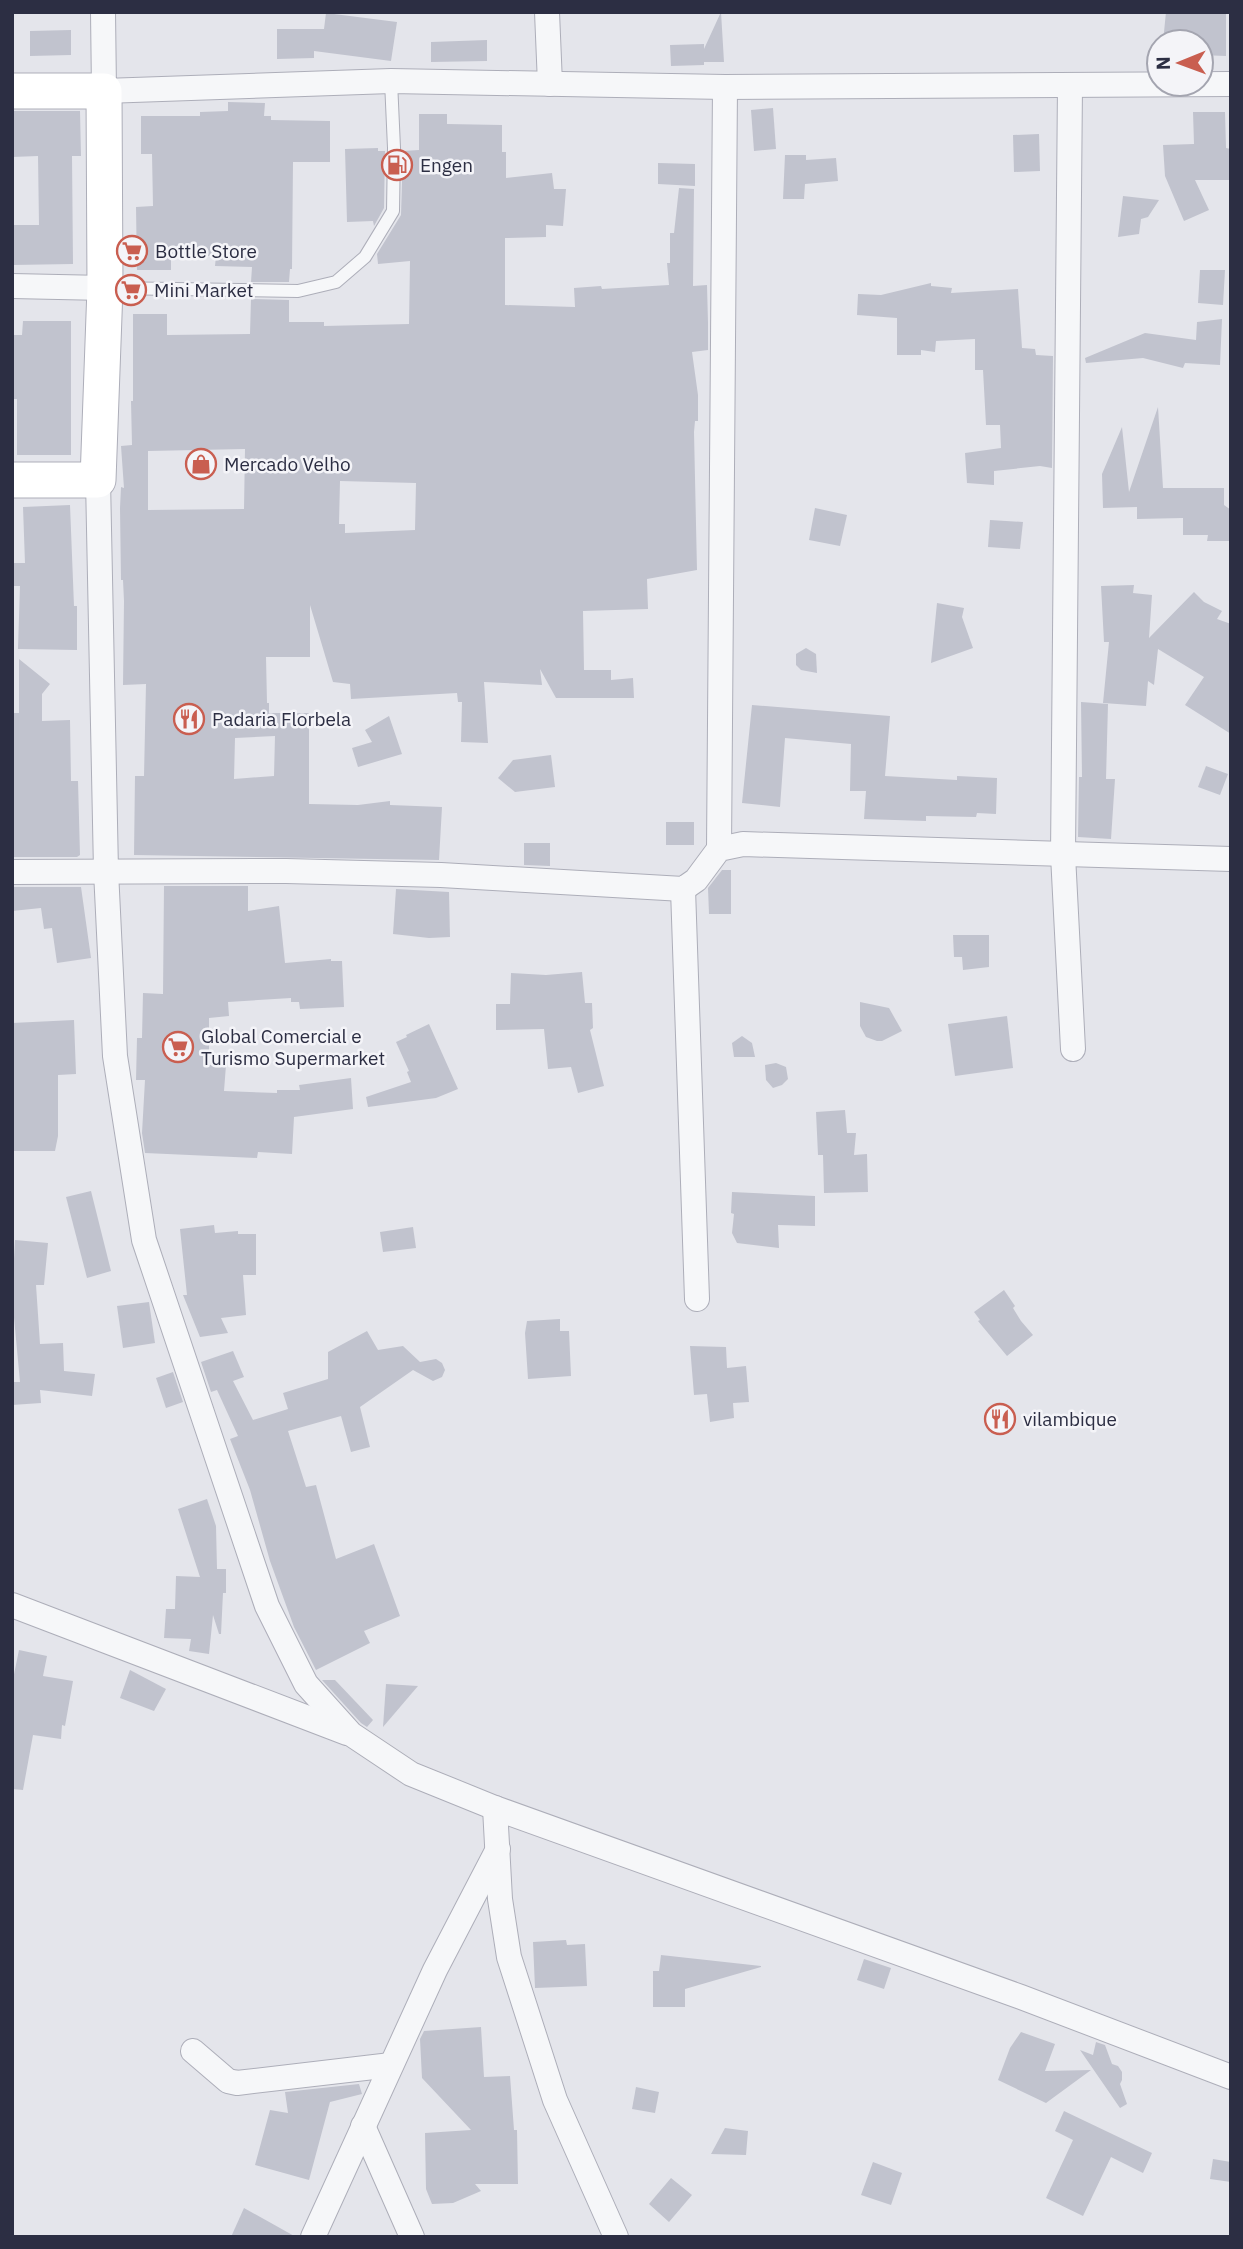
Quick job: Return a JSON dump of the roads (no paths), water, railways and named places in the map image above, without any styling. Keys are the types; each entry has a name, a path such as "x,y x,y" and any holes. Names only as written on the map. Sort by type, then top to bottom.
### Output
{"main road":[{"path":"12,91 104,90 105,288 99,480 12,480"}],"street":[{"path":"103,12 104,90 391,81 724,87 1231,84"},
{"path":"547,12 550,84"},
{"path":"1070,85 1063,855 1073,1049"},
{"path":"12,872 286,871 441,875 683,889 696,880 719,849 724,87"},
{"path":"12,286 105,288"},
{"path":"99,480 106,871 115,1056 144,1240 267,1606 306,1684 351,1734"},
{"path":"719,849 743,844 1231,859"},
{"path":"683,889 697,1299"},
{"path":"12,1605 351,1734 411,1774 495,1808 1021,1997 1231,2077"},
{"path":"495,1808 500,1899 509,1957 555,2100 616,2237"},
{"path":"313,2237 435,1970 498,1849"},
{"path":"193,2051 228,2081 237,2084 391,2065"},
{"path":"363,2126 412,2237"}],"lane":[{"path":"105,288 298,290 336,282 365,257 393,211 391,81"}],"place":[{"name":"Engen","path":"397,165"},
{"name":"Bottle Store","path":"132,251"},
{"name":"Mini Market","path":"131,290"},
{"name":"Mercado Velho","path":"201,464"},
{"name":"Padaria Florbela","path":"189,719"},
{"name":"Global Comercial e Turismo Supermarket","path":"178,1047"},
{"name":"vilambique","path":"1000,1419"}]}
